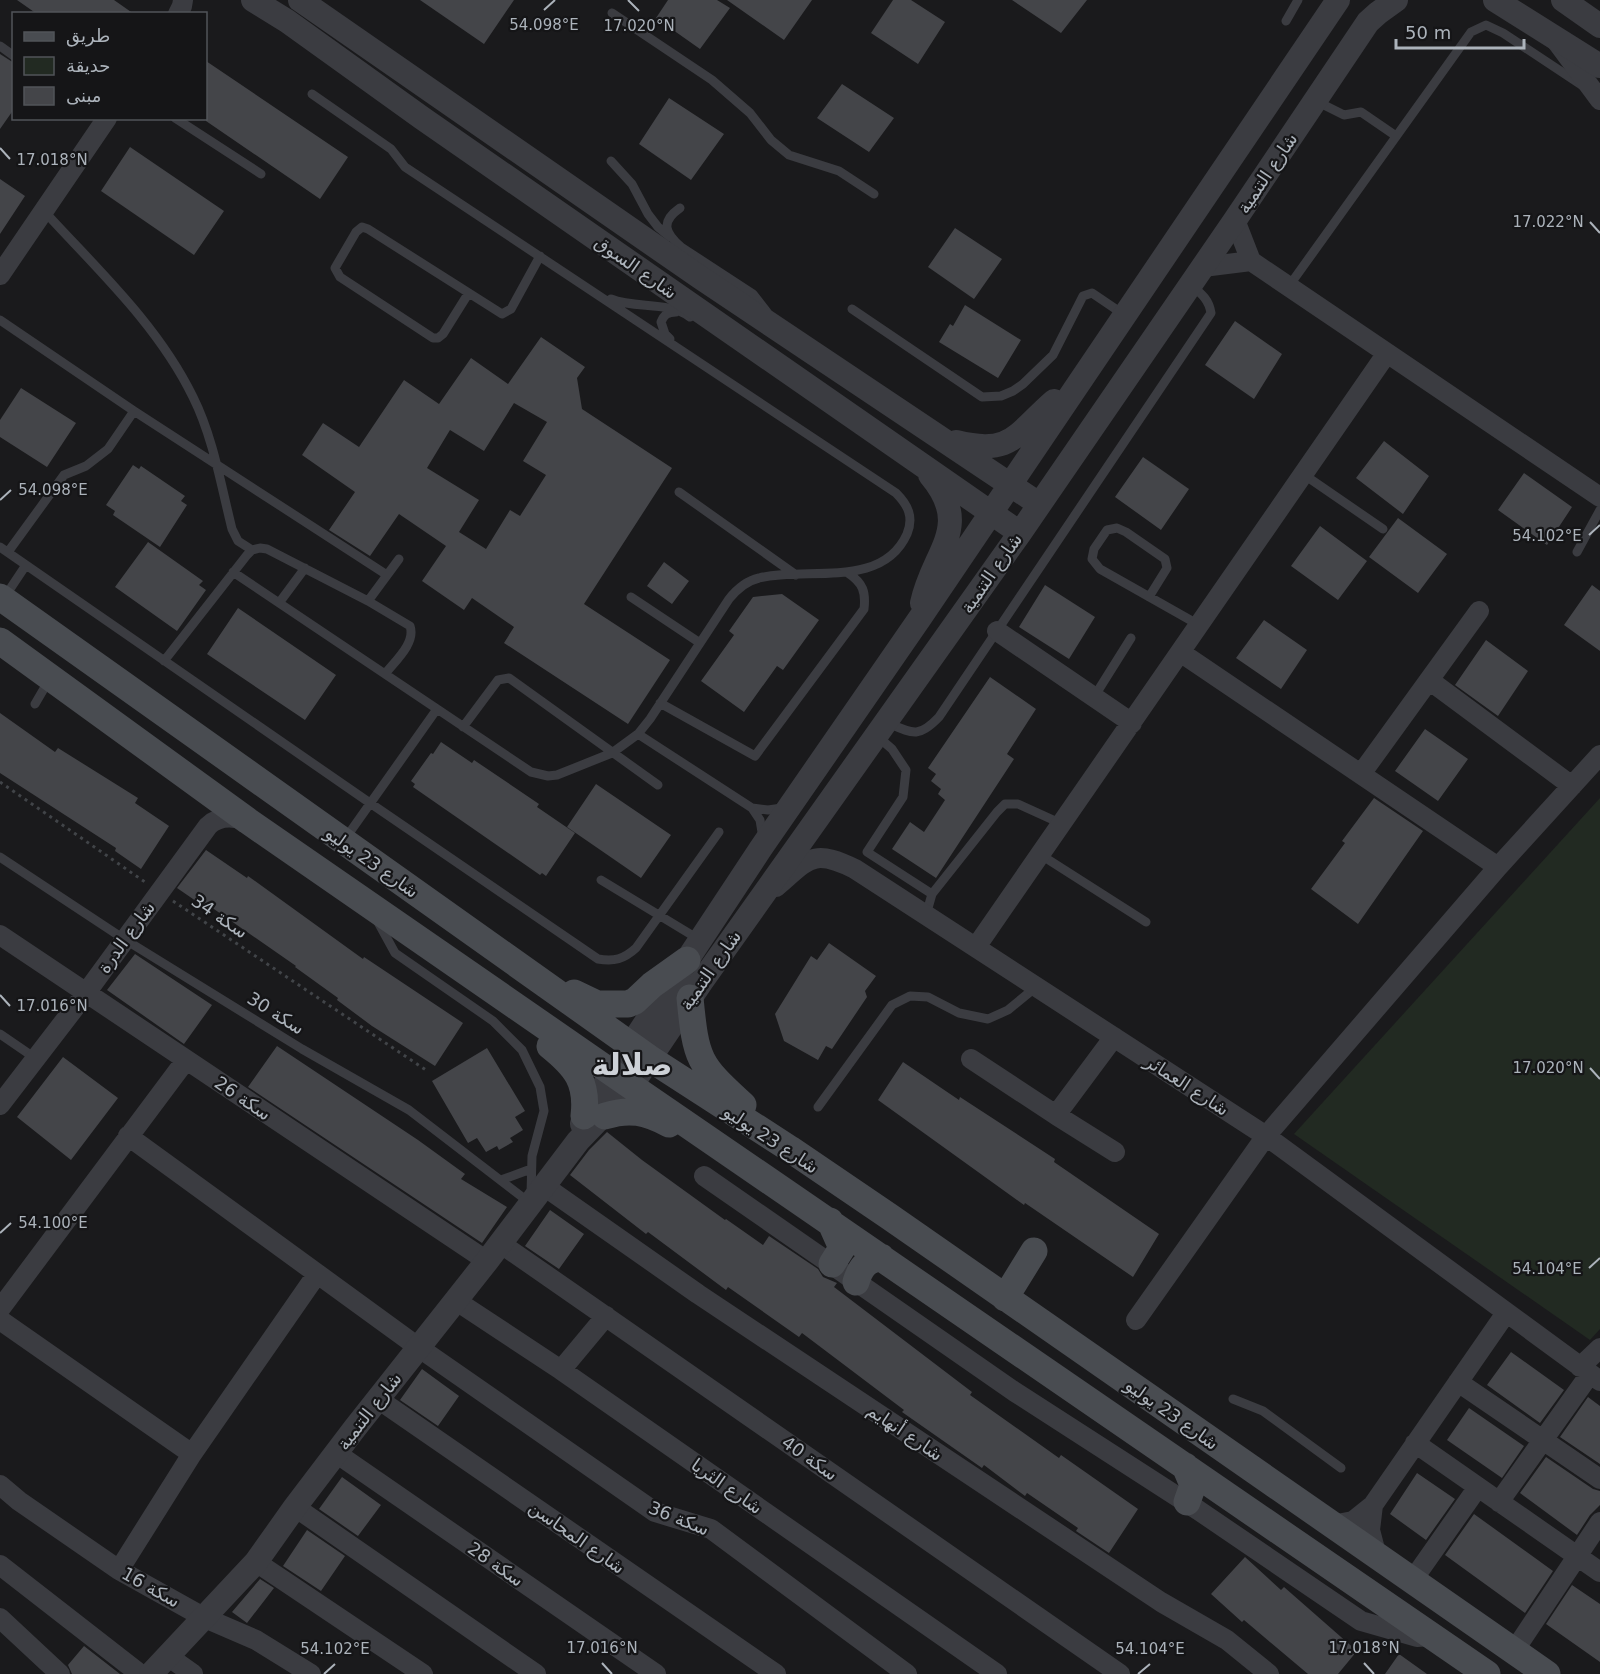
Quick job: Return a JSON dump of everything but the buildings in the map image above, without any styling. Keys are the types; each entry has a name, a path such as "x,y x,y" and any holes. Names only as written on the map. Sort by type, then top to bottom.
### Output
{"main road":[{"name":"شارع 23 يوليو","path":"1,598 640,1052 790,1149 1547,1674"},
{"name":"شارع 23 يوليو","path":"0,642 248,821 369,905 1487,1674"},
{"path":"530,972 543,975 590,1002 617,1005 635,1001 694,950"},
{"path":"690,998 695,1045 705,1067 790,1149"},
{"path":"512,1004 520,1019 570,1063 576,1072 585,1091 589,1124 625,1110 637,1112 667,1123 708,1150 736,1157"},
{"path":"830,1221 842,1248 832,1264"},
{"path":"1005,1298 1034,1251"},
{"path":"856,1282 860,1269 868,1260 881,1257"},
{"path":"1185,1466 1192,1485 1192,1506"},
{"path":"1192,1506 1205,1497 1228,1495"}],"street":[{"path":"241,0 256,9 287,21"},
{"name":"شارع السوق","path":"253,0 287,21 422,118 1020,532"},
{"name":"شارع التنمية","path":"151,1674 256,1562 336,1453 493,1252 535,1186 589,1124 622,1080 640,1052 694,950 1338,0"},
{"path":"1495,0 1600,66"},
{"path":"1563,0 1600,26"},
{"name":"شارع السوق","path":"307,3 781,331 1039,504"},
{"name":"شارع التنمية","path":"640,1052 690,998 1020,532 1236,220 1368,22 1387,4"},
{"path":"1552,36 1597,97"},
{"path":"0,275 104,120"},
{"path":"1236,220 1251,261 1600,497"},
{"path":"1197,275 1251,261"},
{"path":"976,948 1387,353"},
{"path":"945,440 976,447 990,448 1000,445 1022,432 1054,400 1074,390"},
{"path":"920,618 925,587 930,572 946,544 950,519 945,495 921,464"},
{"path":"1361,774 1479,611"},
{"path":"997,631 1132,723"},
{"path":"1180,652 1498,867"},
{"path":"1429,680 1572,786"},
{"path":"1136,1320 1266,1136 1498,867 1600,755"},
{"path":"199,786 207,794 211,806 208,826"},
{"path":"208,826 223,817 248,821"},
{"name":"شارع الدرة","path":"0,1105 86,993 208,826"},
{"name":"شارع العمائر","path":"759,900 807,860 817,857 836,859 855,869 1266,1136 1590,1374"},
{"name":"سكة 26","path":"0,935 186,1060 493,1252"},
{"path":"1056,1115 1114,1037"},
{"path":"971,1059 1115,1152"},
{"path":"0,1309 186,1060"},
{"name":"سكة 36","path":"128,1136 418,1347 655,1512 711,1529 907,1674"},
{"path":"704,1176 1015,1392 1192,1506 1361,1621 1417,1637 1432,1636"},
{"name":"شارع أنهايم","path":"535,1186 1152,1596 1227,1640 1269,1674"},
{"name":"سكة 40","path":"493,1252 606,1316 1120,1674"},
{"path":"119,1570 192,1454 317,1274"},
{"name":"شارع الثريا","path":"455,1300 561,1370 997,1674"},
{"path":"1332,1525 1353,1521 1373,1505 1506,1313"},
{"path":"561,1370 606,1316"},
{"path":"0,1320 192,1454"},
{"path":"1499,1502 1590,1374 1600,1348"},
{"path":"1458,1382 1600,1479"},
{"name":"شارع المحاسن","path":"378,1400 776,1674"},
{"path":"1415,1443 1600,1572"},
{"name":"سكة 28","path":"336,1453 656,1674"},
{"name":"سكة 16","path":"0,1485 19,1501 119,1570 205,1618 256,1640 311,1674"},
{"path":"1412,1581 1478,1487"},
{"path":"1373,1505 1370,1530 1377,1557"},
{"path":"295,1507 536,1674"},
{"path":"1514,1651 1600,1522"},
{"path":"256,1562 423,1674"},
{"path":"0,1565 140,1674"},
{"path":"0,1618 60,1674"},
{"path":"169,1657 193,1674"}],"lane":[{"path":"1286,21 1298,0"},
{"path":"612,13 712,80 750,113 771,140 789,155 839,171 874,194"},
{"path":"1289,286 1471,32 1486,25 1503,33 1597,97"},
{"path":"233,572 531,772 539,775 557,775 612,753 638,734 729,599 744,584 763,576 848,573 884,561 906,537 910,526 910,512 896,493 405,167 391,149 312,94"},
{"path":"1316,101 1344,116 1361,112 1396,136"},
{"path":"178,120 261,174"},
{"path":"611,161 632,184 648,214 658,227 681,247 753,294 781,331"},
{"path":"672,239 667,230 667,222 671,214 680,208"},
{"path":"44,211 134,309 164,349 194,398 202,419 237,541 252,550"},
{"path":"468,294 443,334 438,338 433,338 340,277 335,268 356,232 362,227 502,314 511,309 540,256"},
{"path":"880,728 912,734 922,732 939,717 1211,313 1210,304 1197,275"},
{"path":"852,309 982,397 1001,396 1013,391 1053,355 1083,296 1092,293 1125,315"},
{"path":"597,294 618,302 674,309 687,314 696,321"},
{"path":"680,349 665,334 661,322 663,316 668,313 687,314"},
{"path":"0,320 134,411 387,575"},
{"path":"713,333 729,343 764,355"},
{"path":"134,411 108,449 86,466 64,476 4,549 598,959 619,960 628,955 660,915 719,832"},
{"path":"1304,474 1383,529"},
{"path":"679,492 796,575"},
{"path":"1577,552 1600,510"},
{"path":"1149,597 1167,568 1164,559 1126,532 1117,528 1107,530 1094,549 1092,559 1100,569 1149,597 1199,625"},
{"path":"164,661 233,572 252,550 260,548 267,549 305,568 410,626 412,633 410,640 385,674"},
{"path":"368,601 399,559"},
{"path":"1,598 26,565"},
{"path":"279,603 305,568"},
{"path":"660,703 755,756 864,609 865,592 857,578 848,573"},
{"path":"631,597 700,643"},
{"path":"1094,698 1131,638"},
{"path":"35,704 50,678"},
{"path":"463,727 498,680 509,678 658,785"},
{"path":"344,841 437,709"},
{"path":"855,869 903,797 906,770 880,728"},
{"path":"638,734 752,807 760,810 777,810 793,803"},
{"path":"926,916 932,894 1005,804 1018,804 1062,824"},
{"path":"752,807 762,827 761,849"},
{"path":"867,852 932,894"},
{"path":"1041,855 1146,922"},
{"name":"سكة 30","path":"0,857 124,939 302,1048 409,1110 501,1180 535,1186"},
{"path":"601,880 660,915 694,950"},
{"path":"369,905 395,953 493,1022 522,1050 540,1087 544,1111 532,1156 535,1186 501,1180"},
{"path":"818,1107 892,1005 910,996 928,997 960,1013 988,1019 1008,1010 1036,987"},
{"path":"0,1034 35,1058"},
{"path":"1233,1398 1263,1410 1341,1468"}],"path":[{"name":"سكة 34","path":"0,782 159,892 426,1070"}],"green space":[{"path":"1600,798 1600,1329 1590,1340 1294,1134"}],"district":[{"name":"صلالة","path":"632,1064"}]}
